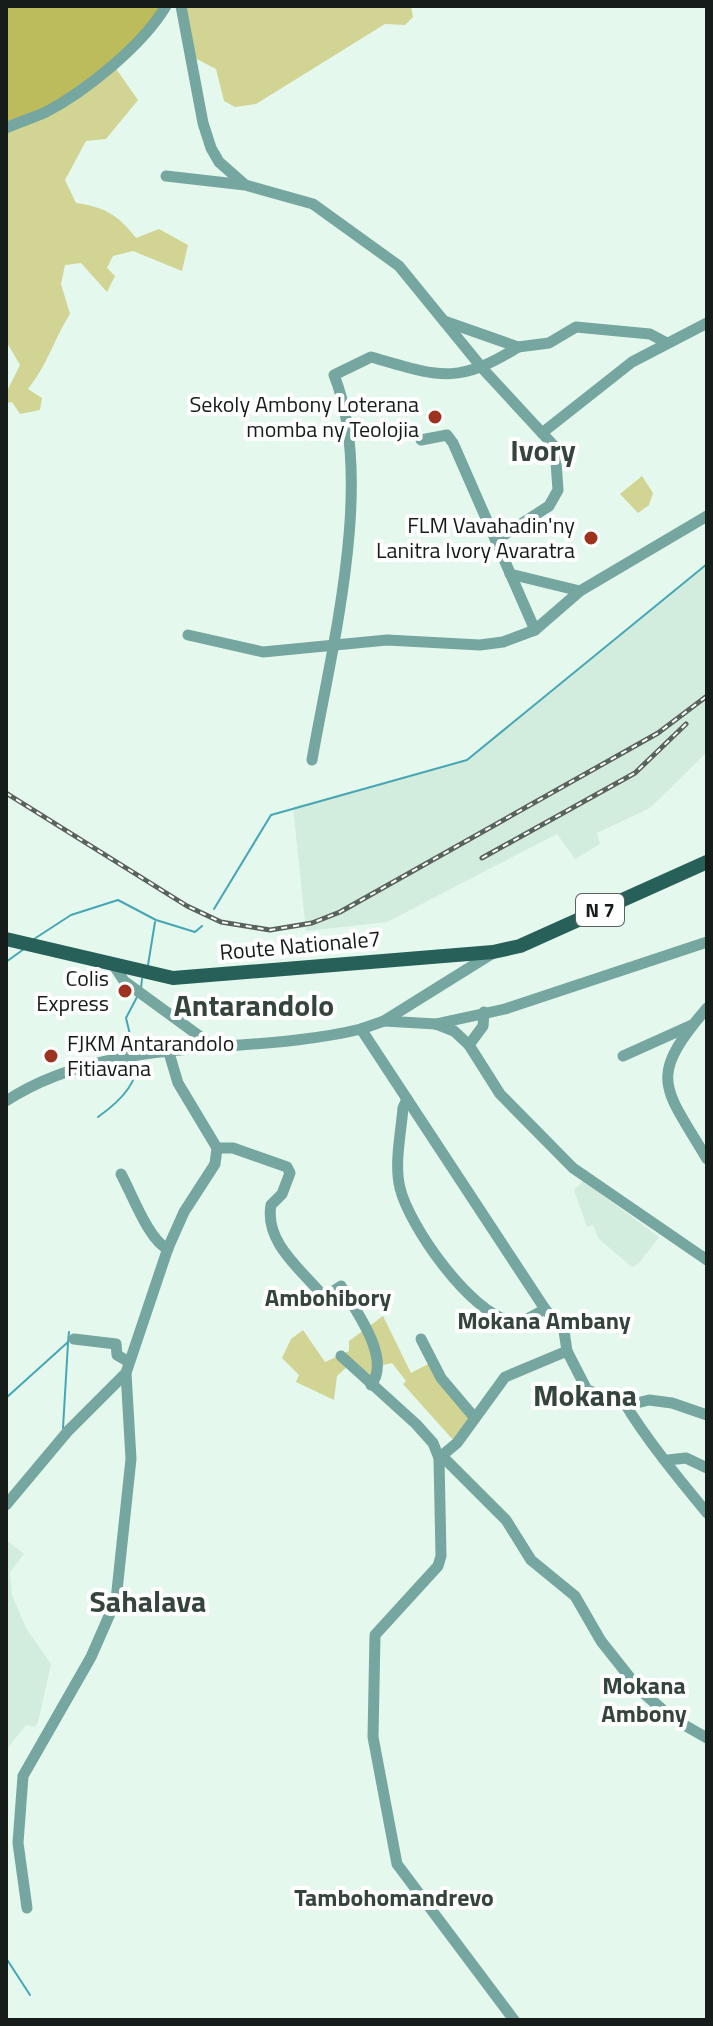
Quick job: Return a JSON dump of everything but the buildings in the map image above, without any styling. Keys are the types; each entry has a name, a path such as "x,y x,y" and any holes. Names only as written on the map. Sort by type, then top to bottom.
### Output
{"main road":[{"name":"N 7","path":"493,952 520,946 707,863"},
{"name":"N 7","path":"13,940 113,964"},
{"name":"Route Nationale7","path":"113,964 173,978 493,952"}],"street":[{"path":"6,128 49,110 96,79 147,30 166,6"},
{"path":"181,6 211,148 219,162 245,185"},
{"path":"166,176 245,185 313,204 399,266 483,369 555,447 558,490 549,506 496,540"},
{"path":"444,321 518,347"},
{"path":"542,433 601,384 667,343 707,323"},
{"path":"312,760 346,556 350,495 348,415 334,375 371,357 438,375 483,369 518,347 549,343 566,331 590,327 650,334 667,343"},
{"path":"421,440 447,435 535,630"},
{"path":"188,635 263,652 387,640 480,645 503,642 535,630 580,591 707,516"},
{"path":"510,574 580,591"},
{"path":"384,1021 436,1024 505,1009 707,942"},
{"path":"6,1101 64,1074 135,1057 361,1029 384,1021 493,952"},
{"path":"113,964 124,981 213,1046"},
{"path":"707,1008 670,1057 665,1076 668,1094 707,1159"},
{"path":"469,1045 483,1026 484,1012"},
{"path":"436,1024 454,1031 469,1045 500,1092 573,1168 707,1260"},
{"path":"623,1056 693,1024"},
{"path":"361,1029 545,1309 564,1331 567,1351 587,1390 629,1405 649,1400 672,1403 707,1415"},
{"path":"27,1908 18,1843 23,1776 91,1657 116,1600 131,1459 128,1368 169,1247 184,1212 215,1164 217,1148 178,1083 169,1053"},
{"path":"407,1099 403,1108 399,1186 428,1241 468,1296 487,1310 509,1321 522,1322 545,1309"},
{"path":"217,1148 233,1148 287,1167 290,1173 282,1194 271,1205 274,1232 284,1253 324,1297 341,1286 360,1317 379,1363 378,1376 371,1385"},
{"path":"121,1174 147,1222 150,1235 169,1247"},
{"path":"74,1339 116,1344 117,1355 128,1368"},
{"path":"421,1339 441,1378 474,1417"},
{"path":"514,2020 397,1864 373,1737 375,1635 426,1581 441,1556 441,1457 457,1443 505,1377 567,1351"},
{"path":"341,1356 416,1424 441,1457 506,1520 521,1549 531,1560 575,1596 601,1641 639,1689 672,1718 707,1738"},
{"path":"6,1505 68,1431 128,1368"},
{"path":"624,1402 645,1436 668,1460 707,1513"},
{"path":"668,1460 686,1458 707,1468"}],"shaded area":[{"path":"6,6 162,6 141,35 77,92 6,128"},
{"path":"707,564 707,752 650,808 597,833 600,844 575,859 557,834 387,922 306,931 293,807 468,759"},
{"path":"583,1181 659,1237 639,1263 632,1267 598,1238 593,1225 587,1227 574,1190"},
{"path":"6,1540 24,1554 10,1572 12,1595 26,1628 51,1664 38,1722 35,1727 26,1725 6,1750"}],"green space":[{"path":"184,6 411,6 413,17 405,25 385,24 256,104 235,107 224,101 216,69 191,56"},
{"path":"112,63 138,100 106,139 86,141 65,180 76,203 110,213 136,238 159,229 188,245 182,271 133,251 113,256 107,268 115,276 107,292 81,263 65,265 61,284 70,314 41,371 28,389 42,398 40,410 20,414 12,402 6,403 6,393 20,365 6,341 6,128"},
{"path":"642,476 653,493 649,505 638,513 620,494"},
{"path":"383,1316 411,1373 430,1363 472,1417 455,1442 403,1384 406,1381 392,1363 379,1366 378,1390 349,1365 337,1376 334,1400 296,1382 299,1375 282,1358 291,1339 303,1330 325,1362 349,1351 349,1341"}],"waterway":[{"path":"214,909 271,815 467,760 707,564"},
{"path":"34,939 71,915 118,900 156,920 195,932 202,926"},
{"path":"148,965 155,922"},
{"path":"6,962 24,949"},
{"path":"141,988 142,979"},
{"path":"134,1051 126,1018 137,997"},
{"path":"98,1117 130,1086 136,1062"},
{"path":"6,1398 68,1342 69,1332"},
{"path":"63,1428 68,1343"},
{"path":"6,1958 30,1995"}],"railway":[{"path":"6,793 187,906 221,922 270,930 312,923 340,912 658,733 707,696"},
{"path":"482,858 635,773 686,724"}],"place":[{"name":"Sekoly Ambony Loterana momba ny Teolojia","path":"435,417"},
{"name":"FLM Vavahadin'ny Lanitra Ivory Avaratra","path":"591,538"},
{"name":"Colis Express","path":"125,991"},
{"name":"FJKM Antarandolo Fitiavana","path":"51,1056"}],"district":[{"name":"Ivory","path":"543,451"},
{"name":"Antarandolo","path":"254,1006"},
{"name":"Ambohibory","path":"328,1298"},
{"name":"Mokana Ambany","path":"544,1321"},
{"name":"Mokana","path":"585,1396"},
{"name":"Sahalava","path":"148,1602"},
{"name":"Mokana Ambony","path":"644,1700"},
{"name":"Tambohomandrevo","path":"394,1898"}]}
